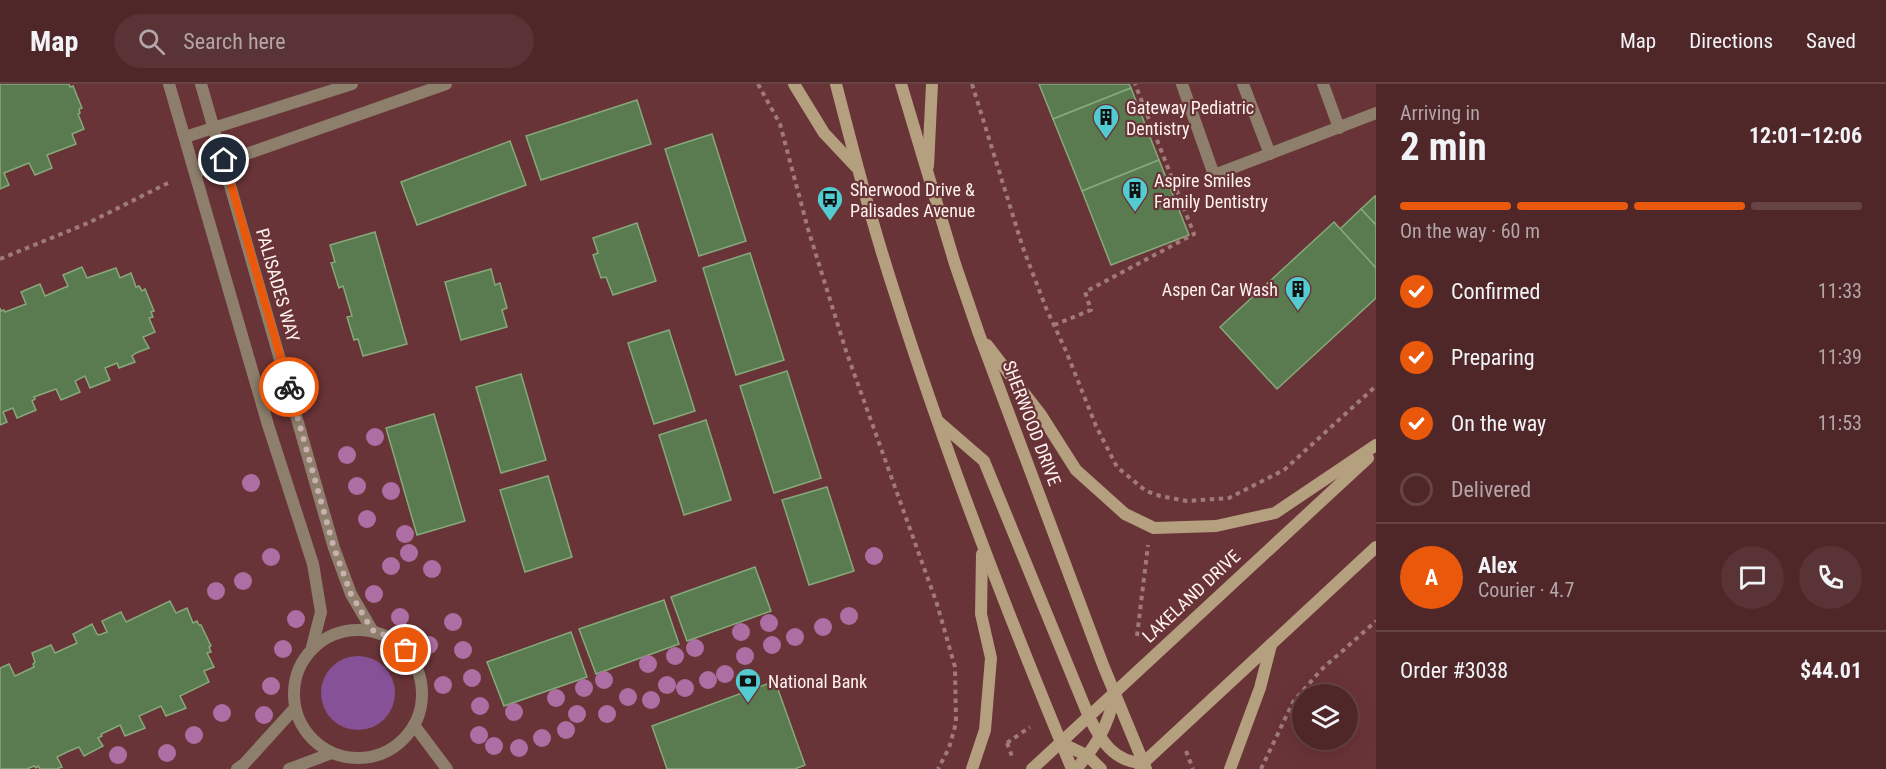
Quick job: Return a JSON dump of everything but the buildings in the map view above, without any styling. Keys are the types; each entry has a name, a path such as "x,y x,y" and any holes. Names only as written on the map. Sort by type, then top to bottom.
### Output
{"main road":[{"path":"794,84 824,133 858,169"},
{"path":"836,84 894,293 938,422 982,547 1061,743 1074,769 1088,756 1100,737 1111,711 1115,693"},
{"name":"SHERWOOD DRIVE","path":"901,84 955,264 979,334 1142,767"},
{"path":"928,176 932,84"},
{"path":"979,334 1041,415 1076,470 1125,514 1154,528 1216,526 1275,513 1376,445"},
{"path":"938,422 984,461 1089,717 1100,737 1117,756 1142,767 1376,547"},
{"name":"LAKELAND DRIVE","path":"1032,769 1376,451"},
{"path":"972,769 985,730 991,658 981,614 982,547"},
{"path":"1230,769 1260,688 1271,645"},
{"path":"1061,743 1088,756 1101,769"}],"street":[{"path":"169,84 276,450 313,564 321,612 312,647"},
{"name":"PALISADES WAY","path":"201,84 334,548 351,594 372,630"},
{"path":"185,137 352,84"},
{"path":"195,172 446,84"},
{"path":"1182,84 1214,175 1376,113"},
{"path":"1243,84 1270,154"},
{"path":"1323,84 1339,128"},
{"path":"350,629 372,630 390,637 406,650 417,667 422,687 421,706 414,725 403,741 387,752 369,757 350,758 332,753 315,742 302,727 294,709 293,687 299,665 312,647 330,635 350,629"},
{"path":"237,769 294,709"},
{"path":"414,725 447,769"},
{"path":"289,769 332,753"}],"path":[{"path":"758,84 780,124 808,229 846,351 938,604 955,668 956,723 949,748 938,769"},
{"path":"972,84 1023,248 1096,426 1117,467 1146,491 1187,501 1229,498 1284,470 1376,386"},
{"path":"1054,325 1091,310 1084,292 1194,234 1135,84"},
{"path":"0,259 88,223 170,182"},
{"path":"1137,636 1149,544"},
{"path":"1261,769 1293,702 1321,670 1376,621"},
{"path":"1013,759 1007,743 1030,727"},
{"path":"1185,751 1193,769"}],"shaded area":[{"path":"358,656 379,662 389,672 395,693 389,714 379,724 358,730 337,724 327,714 321,693 327,672 337,662"}],"way so far":[{"path":"289,387 334,548 351,594 372,630 390,637 406,650"}],"place":[{"name":"Gateway Pediatric Dentistry","path":"1106,140"},
{"name":"Aspire Smiles Family Dentistry","path":"1135,213"},
{"name":"Sherwood Drive & Palisades Avenue","path":"830,222"},
{"name":"Aspen Car Wash","path":"1298,312"},
{"name":"National Bank","path":"748,704"}],"route":[{"path":"224,160 289,387"}]}
